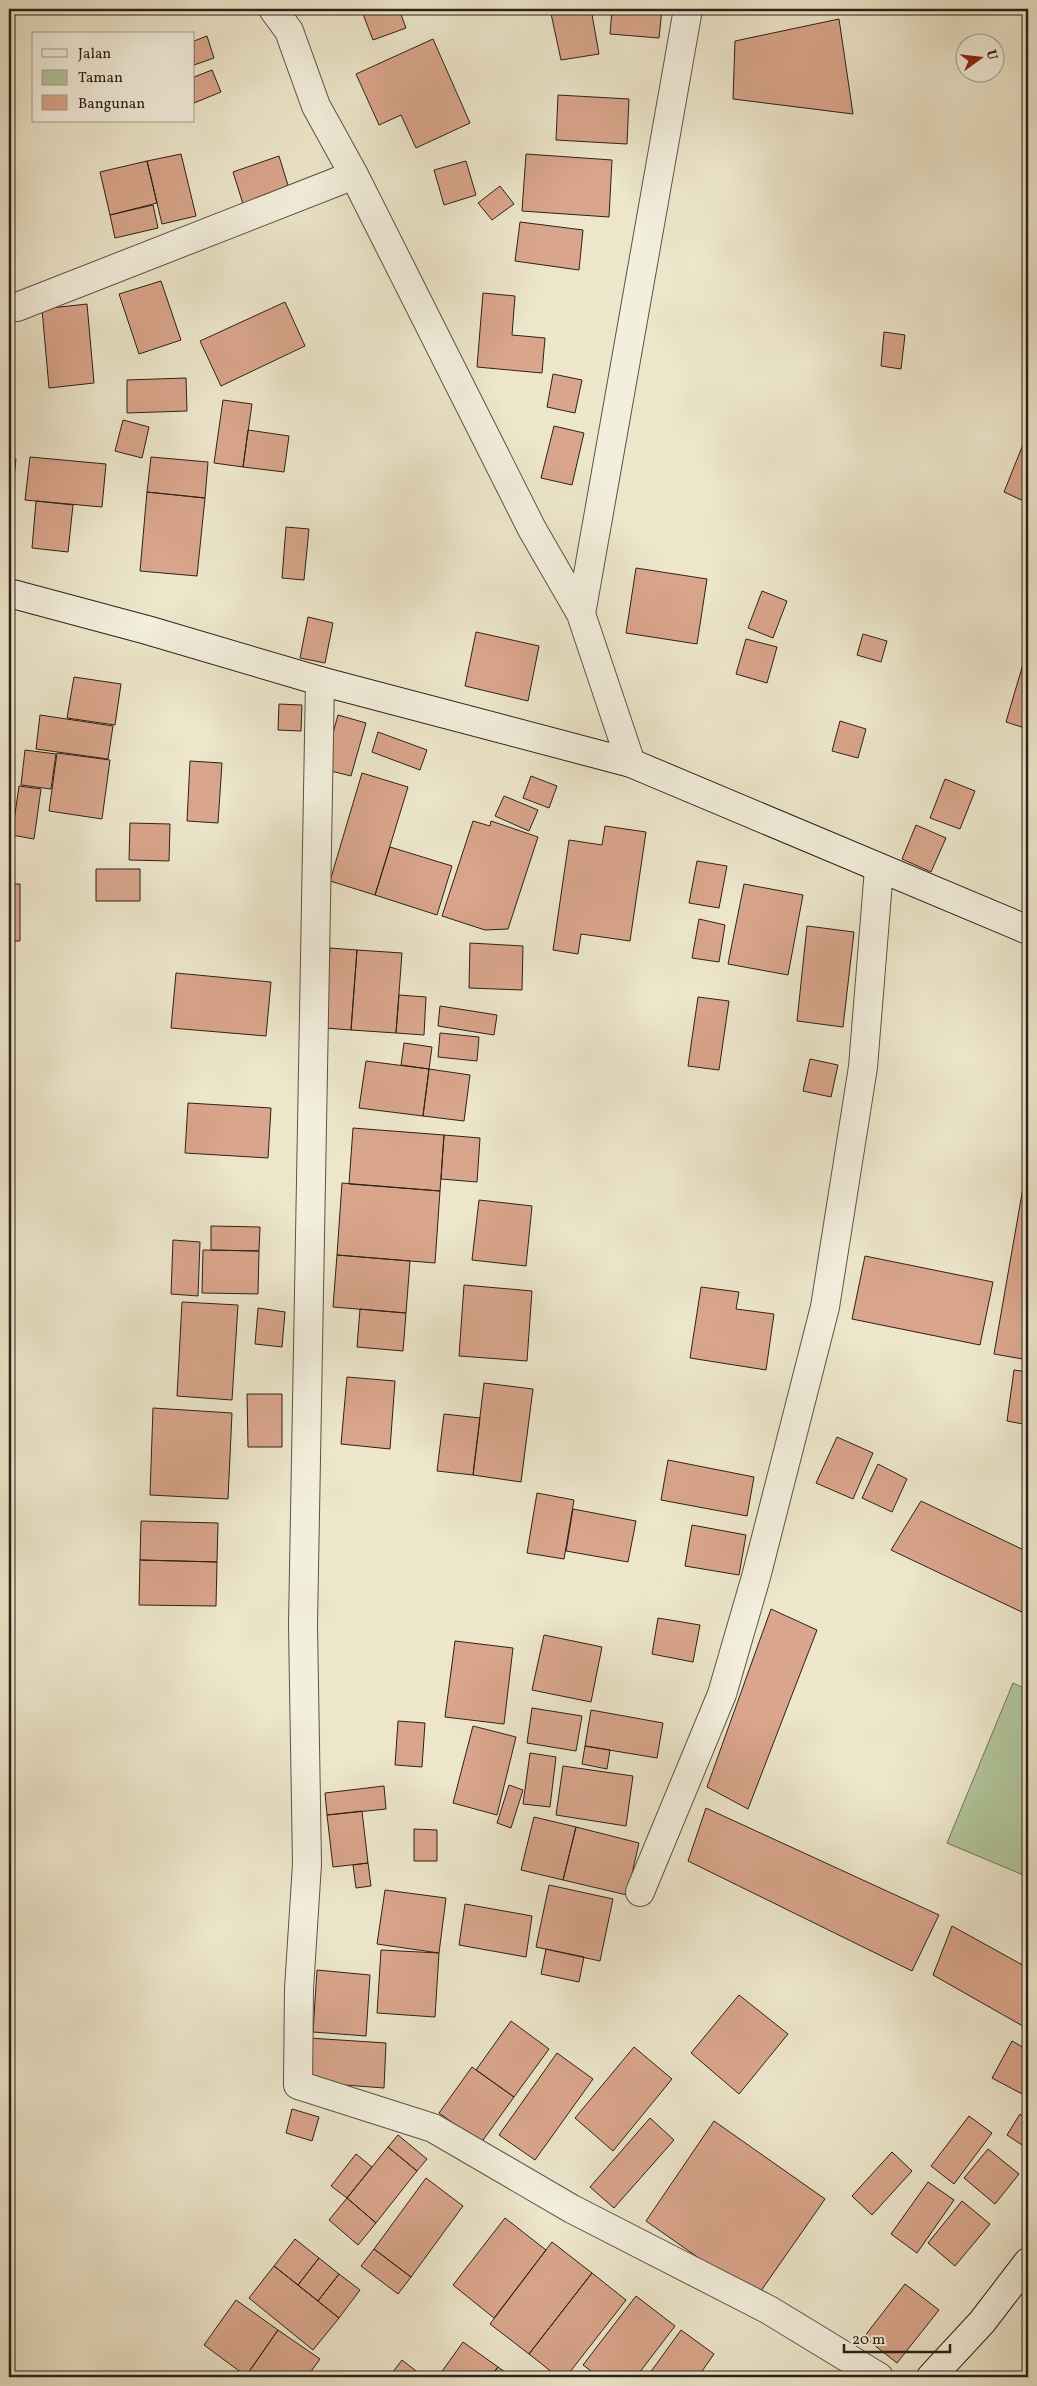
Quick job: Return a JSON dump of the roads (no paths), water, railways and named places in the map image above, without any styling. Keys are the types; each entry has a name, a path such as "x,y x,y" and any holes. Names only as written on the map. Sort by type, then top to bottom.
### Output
{"street":[{"path":"273,9 289,20 316,106 354,174 532,529 581,614 631,763"},
{"path":"581,614 688,9"},
{"path":"17,307 354,174"},
{"path":"9,593 147,630 320,681 631,763 879,869 1028,930"},
{"path":"320,681 303,1625 307,1864 298,1989 298,2085 433,2128 572,2209 769,2310 879,2377"},
{"path":"640,1892 722,1694 756,1577 825,1307 863,1067 879,869"},
{"path":"931,2377 982,2322 1028,2262"}]}
